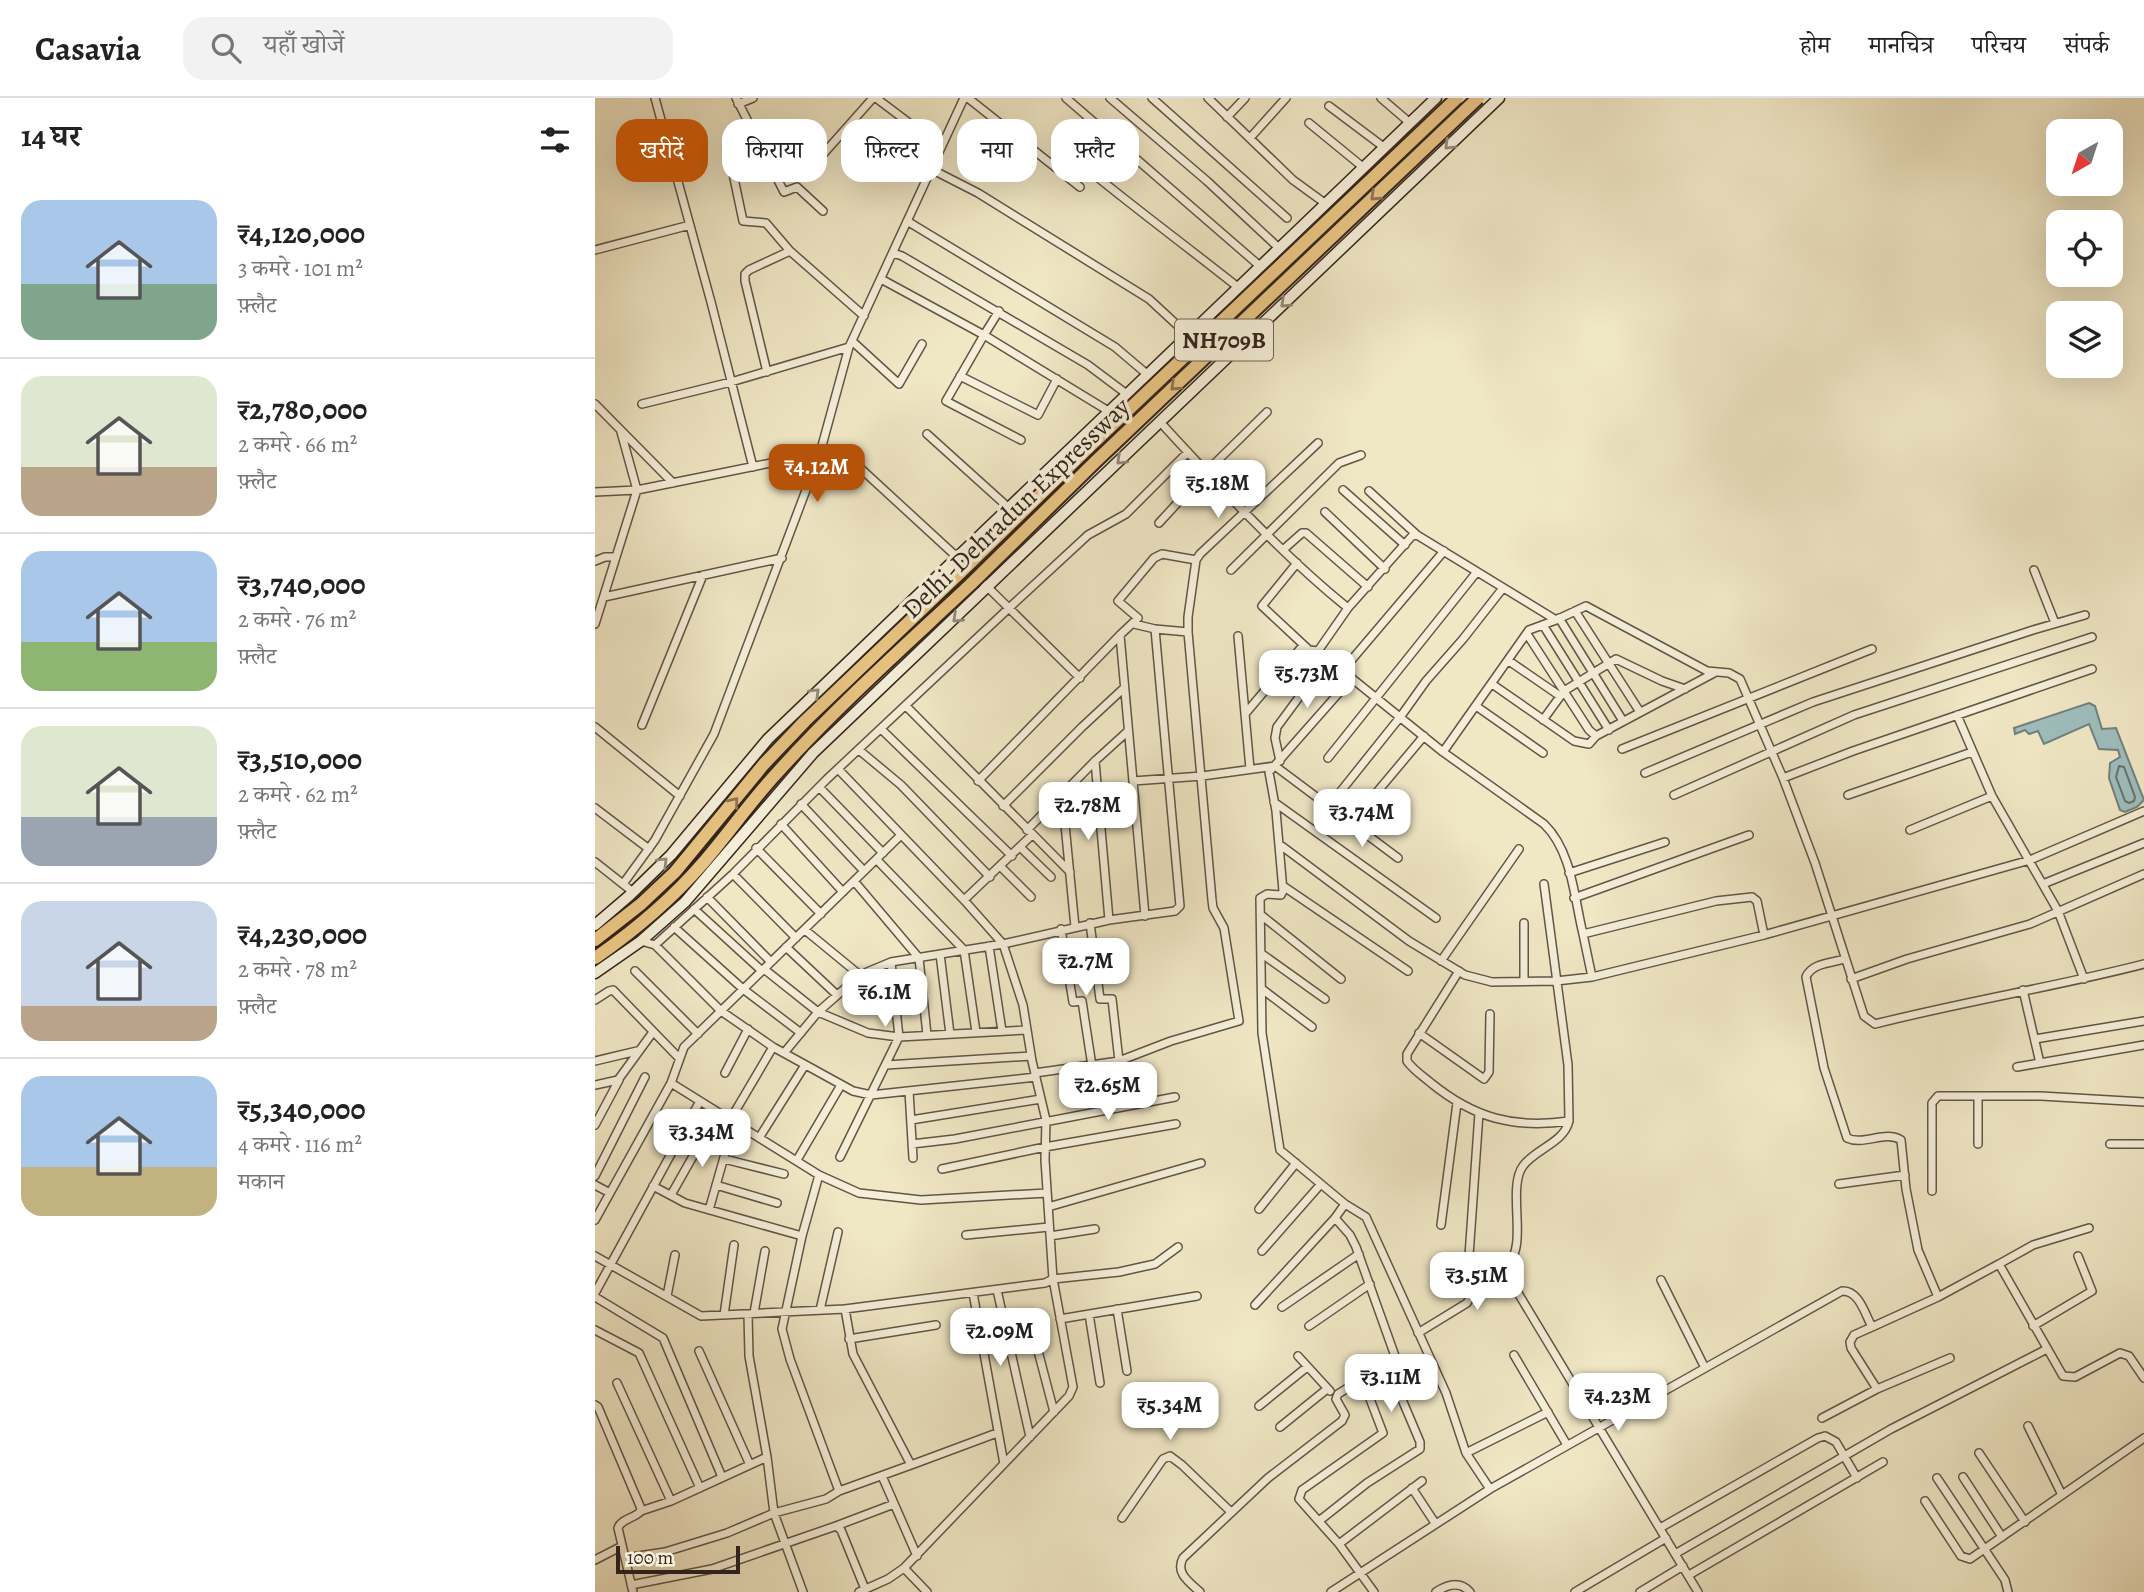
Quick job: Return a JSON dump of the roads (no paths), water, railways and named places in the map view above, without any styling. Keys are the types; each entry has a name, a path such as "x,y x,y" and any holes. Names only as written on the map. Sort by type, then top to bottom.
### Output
{"highway":[{"name":"Delhi-Dehradun Expressway","path":"595,940 641,904 675,872 764,764 805,721 1457,98"},
{"name":"Delhi-Dehradun Expressway","path":"595,958 632,931 668,899 702,864 775,774 815,732 1095,461 1478,98"}],"street":[{"path":"655,98 753,467"},
{"path":"753,98 737,101 784,192 797,187 823,211"},
{"path":"827,150 874,98 903,119"},
{"path":"943,143 966,98 1080,187"},
{"path":"1066,98 1261,267"},
{"path":"1110,98 1280,248"},
{"path":"1152,98 1287,218"},
{"path":"1208,98 1293,180 1312,191 1323,202"},
{"path":"1227,117 1245,98"},
{"path":"1250,138 1286,98"},
{"path":"1381,98 1403,117"},
{"path":"595,925 671,855 768,739 1261,267 1323,202 1364,168 1379,143 1403,117 1436,98"},
{"path":"595,973 641,941 685,902 813,753 1499,98"},
{"path":"1329,106 1379,143"},
{"path":"1309,123 1364,168"},
{"path":"943,175 978,193 1149,299 1189,336"},
{"path":"735,182 743,221 766,223 790,251 864,316"},
{"path":"623,884 649,849 714,734 820,453 851,344 925,182"},
{"path":"1102,182 1239,288"},
{"path":"907,221 1115,347 1148,375"},
{"path":"595,250 690,225"},
{"path":"767,372 745,274 790,251"},
{"path":"893,253 999,311 1088,365 1128,395"},
{"path":"881,279 985,335 1110,412"},
{"path":"999,311 946,401 1021,440"},
{"path":"642,404 767,372 851,344"},
{"path":"851,344 899,384 922,344"},
{"path":"960,376 1038,415 1057,379"},
{"path":"595,404 673,483"},
{"path":"1159,523 1267,412"},
{"path":"1160,422 1319,585 1348,608"},
{"path":"595,624 638,490 621,432"},
{"path":"927,434 1009,508"},
{"path":"641,941 655,945 721,1011 773,1047 853,1091 871,1095 1035,1075 1119,1061 1171,1041 1239,1021 1224,928 1213,908 1188,617 1196,560 1200,554 1318,443"},
{"path":"655,945 733,874 801,804 1009,608 1088,535 1126,514 1188,452"},
{"path":"595,492 638,490 820,453 858,466 958,558 1080,678"},
{"path":"1231,570 1339,463 1361,455"},
{"path":"1343,490 1405,545"},
{"path":"1369,491 1417,535 1476,573 1557,619 1623,721"},
{"path":"1325,512 1385,569"},
{"path":"1284,549 1304,532 1368,587"},
{"path":"1318,651 1348,608 1412,536 1417,535"},
{"path":"1343,670 1444,551"},
{"path":"978,780 1120,635 1134,624 1138,618 1118,601 1154,558 1162,554 1196,560"},
{"path":"595,561 616,557"},
{"path":"604,597 782,558"},
{"path":"1297,563 1262,606 1307,649"},
{"path":"2033,570 2055,623"},
{"path":"1328,758 1476,573"},
{"path":"642,725 703,575"},
{"path":"1329,806 1426,681 1503,588"},
{"path":"1443,752 1527,634 1586,606 1714,673 1735,675 1740,679 1783,778 1815,863 1864,1016 1875,1024 2144,964"},
{"path":"1575,611 1640,712"},
{"path":"1646,773 1844,691 2085,615"},
{"path":"1134,624 1188,632"},
{"path":"1543,625 1608,730"},
{"path":"784,1053 818,1012 837,995 861,976 891,962 1003,944 1090,923 1175,911 1180,906 1155,629"},
{"path":"1527,634 1562,694 1596,736"},
{"path":"1120,635 1145,916"},
{"path":"1238,636 1250,769"},
{"path":"1674,795 1854,715 2092,638"},
{"path":"1245,714 1300,649 1318,651 1328,658 1443,752 1554,833 1566,859 1592,977"},
{"path":"1622,749 1872,649"},
{"path":"1328,658 1277,727 1277,764 1398,858"},
{"path":"1543,720 1562,694 1619,659 1662,681 1685,688"},
{"path":"1509,661 1562,694"},
{"path":"1783,778 2092,668"},
{"path":"1492,684 1580,744 1589,744 1596,736 1714,673"},
{"path":"1352,678 1269,772 1283,886 1281,895 1262,895 1260,902 1262,1033 1278,1142 1280,1150 1320,1185 1366,1217 1446,1393 1466,1453 1490,1489"},
{"path":"1003,806 1124,688"},
{"path":"906,706 1070,872"},
{"path":"1476,706 1543,753"},
{"path":"1957,715 1992,796 2058,911 2084,979"},
{"path":"595,727 680,796"},
{"path":"881,729 1011,856"},
{"path":"964,900 1001,867 1062,794 1128,731"},
{"path":"1351,823 1424,736"},
{"path":"859,750 901,785 990,877"},
{"path":"1848,795 1972,752"},
{"path":"1095,761 1109,920"},
{"path":"1133,781 1202,776 1277,764"},
{"path":"836,1526 841,1530 862,1591 904,1568 1069,1396 1073,1387 1052,1279 1046,1120 1031,1056 1023,1005 1003,944 838,769"},
{"path":"819,787 883,853"},
{"path":"1062,794 1075,927"},
{"path":"1910,830 1992,796"},
{"path":"1274,802 1436,918"},
{"path":"801,804 864,871"},
{"path":"595,808 649,849"},
{"path":"1279,843 1399,934 1459,971 1481,981 1556,981 1592,977 1764,934 2030,860 2144,811"},
{"path":"781,824 843,892"},
{"path":"1574,898 1749,835"},
{"path":"595,1220 671,1083 684,1047 900,836"},
{"path":"1569,873 1665,842"},
{"path":"2043,884 2144,843"},
{"path":"1020,847 1051,877"},
{"path":"756,848 821,914"},
{"path":"1441,961 1519,849"},
{"path":"877,860 964,950 976,1032"},
{"path":"595,862 633,892"},
{"path":"1001,867 1031,897"},
{"path":"733,874 796,938"},
{"path":"1851,979 1907,959 2030,924 2144,874"},
{"path":"854,881 919,958 927,1035"},
{"path":"1544,884 1568,1065 1569,1121 1566,1130 1529,1160 1520,1172 1517,1244 1508,1273 1514,1289 1698,1592"},
{"path":"1283,886 1408,971"},
{"path":"707,897 765,967"},
{"path":"1583,934 1716,901 1752,897 1757,901 1764,934"},
{"path":"694,909 818,1012 868,1033 899,1037 1027,1030"},
{"path":"1261,915 1342,979"},
{"path":"1090,923 1100,999 1112,999 1119,1061"},
{"path":"1524,923 1524,981"},
{"path":"674,927 743,989 801,1033"},
{"path":"1061,929 1073,1002 1082,1001 1092,1066"},
{"path":"805,930 861,976"},
{"path":"989,946 1002,1031"},
{"path":"786,947 837,995"},
{"path":"940,954 950,1034"},
{"path":"1262,954 1325,999"},
{"path":"1845,959 1814,967 1805,977 1824,1068 1847,1138 1856,1141 1893,1136 1898,1137 1903,1145 1905,1175 1918,1250 1938,1297"},
{"path":"841,1157 899,1037 891,962"},
{"path":"635,971 698,1034"},
{"path":"1459,971 1419,1033 1407,1054 1407,1061 1457,1103 1479,1113 1538,1124 1569,1121"},
{"path":"1262,989 1312,1027"},
{"path":"595,1000 613,990 679,1058"},
{"path":"2024,990 2041,1063"},
{"path":"1419,1033 1484,1079 1489,1072 1490,1014"},
{"path":"2035,1039 2144,1021"},
{"path":"725,1073 748,1029"},
{"path":"595,1125 599,1110 653,1032"},
{"path":"2017,1067 2144,1045"},
{"path":"709,1210 732,1121 773,1047"},
{"path":"595,1061 638,1051"},
{"path":"886,1065 1031,1056"},
{"path":"759,1138 804,1065"},
{"path":"595,1085 621,1077"},
{"path":"595,1176 645,1077"},
{"path":"671,1083 819,1175 859,1193 902,1199 1047,1193"},
{"path":"797,1160 841,1085"},
{"path":"909,1091 913,1158"},
{"path":"1932,1191 1932,1103 1942,1095 2041,1096 2144,1102"},
{"path":"1978,1096 1978,1143"},
{"path":"912,1144 955,1139 1175,1097"},
{"path":"911,1120 1041,1099"},
{"path":"700,1101 595,1295 663,1338 722,1477"},
{"path":"1441,1225 1457,1103"},
{"path":"1418,1333 1467,1303 1472,1293 1469,1256 1479,1113"},
{"path":"942,1169 1175,1124"},
{"path":"671,1195 709,1128"},
{"path":"2110,1144 2144,1144"},
{"path":"724,1159 784,1174"},
{"path":"1048,1207 1201,1163"},
{"path":"1259,1209 1296,1163"},
{"path":"819,1175 802,1236 782,1329 790,1359 839,1491"},
{"path":"1839,1184 1905,1175"},
{"path":"595,1185 610,1193"},
{"path":"716,1185 777,1203"},
{"path":"1262,1251 1320,1185"},
{"path":"653,1186 685,1203 802,1236"},
{"path":"1255,1305 1345,1204"},
{"path":"1335,1218 1350,1235 1359,1254 1396,1352 1394,1359 1335,1397"},
{"path":"966,1235 1049,1227"},
{"path":"1877,1389 1851,1348 1850,1342 1854,1335 1938,1297 2033,1245 2089,1228"},
{"path":"1050,1236 1095,1229"},
{"path":"820,1310 838,1232"},
{"path":"724,1315 734,1245"},
{"path":"595,1256 701,1316 845,1309 997,1290 1155,1264 1178,1247"},
{"path":"765,1251 751,1313 748,1356 767,1457 774,1513 803,1592"},
{"path":"1282,1307 1359,1254"},
{"path":"667,1296 675,1255"},
{"path":"2033,1326 2092,1291 2078,1256"},
{"path":"1999,1264 2063,1376 2075,1377 2120,1353 2129,1356 2144,1378"},
{"path":"1661,1280 1705,1368"},
{"path":"1309,1326 1370,1284"},
{"path":"997,1290 1030,1437"},
{"path":"1331,1592 1490,1489 1842,1291 1847,1290 1856,1296 1873,1327"},
{"path":"973,1293 1004,1464"},
{"path":"1060,1319 1197,1296"},
{"path":"845,1309 853,1354 911,1465"},
{"path":"1117,1309 1127,1371"},
{"path":"1089,1314 1100,1383"},
{"path":"849,1339 936,1325"},
{"path":"595,1330 639,1353 700,1488"},
{"path":"1033,1332 1054,1412"},
{"path":"1675,1554 1926,1411 2046,1349"},
{"path":"699,1351 750,1465"},
{"path":"1514,1355 1567,1445"},
{"path":"1200,1592 1184,1578 1179,1567 1180,1562 1230,1511 1342,1421 1345,1415 1335,1397 1298,1356"},
{"path":"1822,1418 1877,1389 1950,1358"},
{"path":"1319,1521 1367,1483 1420,1449 1420,1442 1387,1364"},
{"path":"1259,1406 1307,1367"},
{"path":"1362,1378 1383,1433 1300,1493 1301,1502 1361,1572 1374,1592"},
{"path":"617,1383 671,1501"},
{"path":"1280,1427 1328,1389"},
{"path":"595,1405 641,1511"},
{"path":"1466,1453 1548,1412"},
{"path":"2028,1426 2061,1495"},
{"path":"625,1558 664,1552 727,1533 774,1513 826,1499 839,1491 997,1433"},
{"path":"1660,1528 1818,1438 1831,1438 1857,1478"},
{"path":"1925,1501 1964,1559 1970,1559 2144,1438"},
{"path":"1979,1453 2025,1522"},
{"path":"767,1457 671,1501 641,1511 619,1525 632,1588 712,1569 894,1504"},
{"path":"1122,1518 1163,1459 1170,1457 1230,1511"},
{"path":"1689,1575 1884,1462"},
{"path":"882,1476 917,1556"},
{"path":"1963,1477 2002,1537"},
{"path":"1937,1478 2005,1580 2008,1592"},
{"path":"1339,1545 1422,1481"},
{"path":"1412,1488 1436,1523"},
{"path":"1575,1592 1666,1538"},
{"path":"595,1560 622,1546"},
{"path":"1640,1592 1683,1566"},
{"path":"904,1568 927,1592"},
{"path":"1436,1592 1454,1584 1465,1586 1470,1592"}],"water":[{"path":"2089,703 2095,706 2102,729 2116,728 2144,800 2137,807 2125,812 2120,810 2109,778 2110,763 2120,757 2118,750 2099,749 2089,724 2044,744 2038,731 2029,734 2025,730 2015,734 2014,728"}]}
